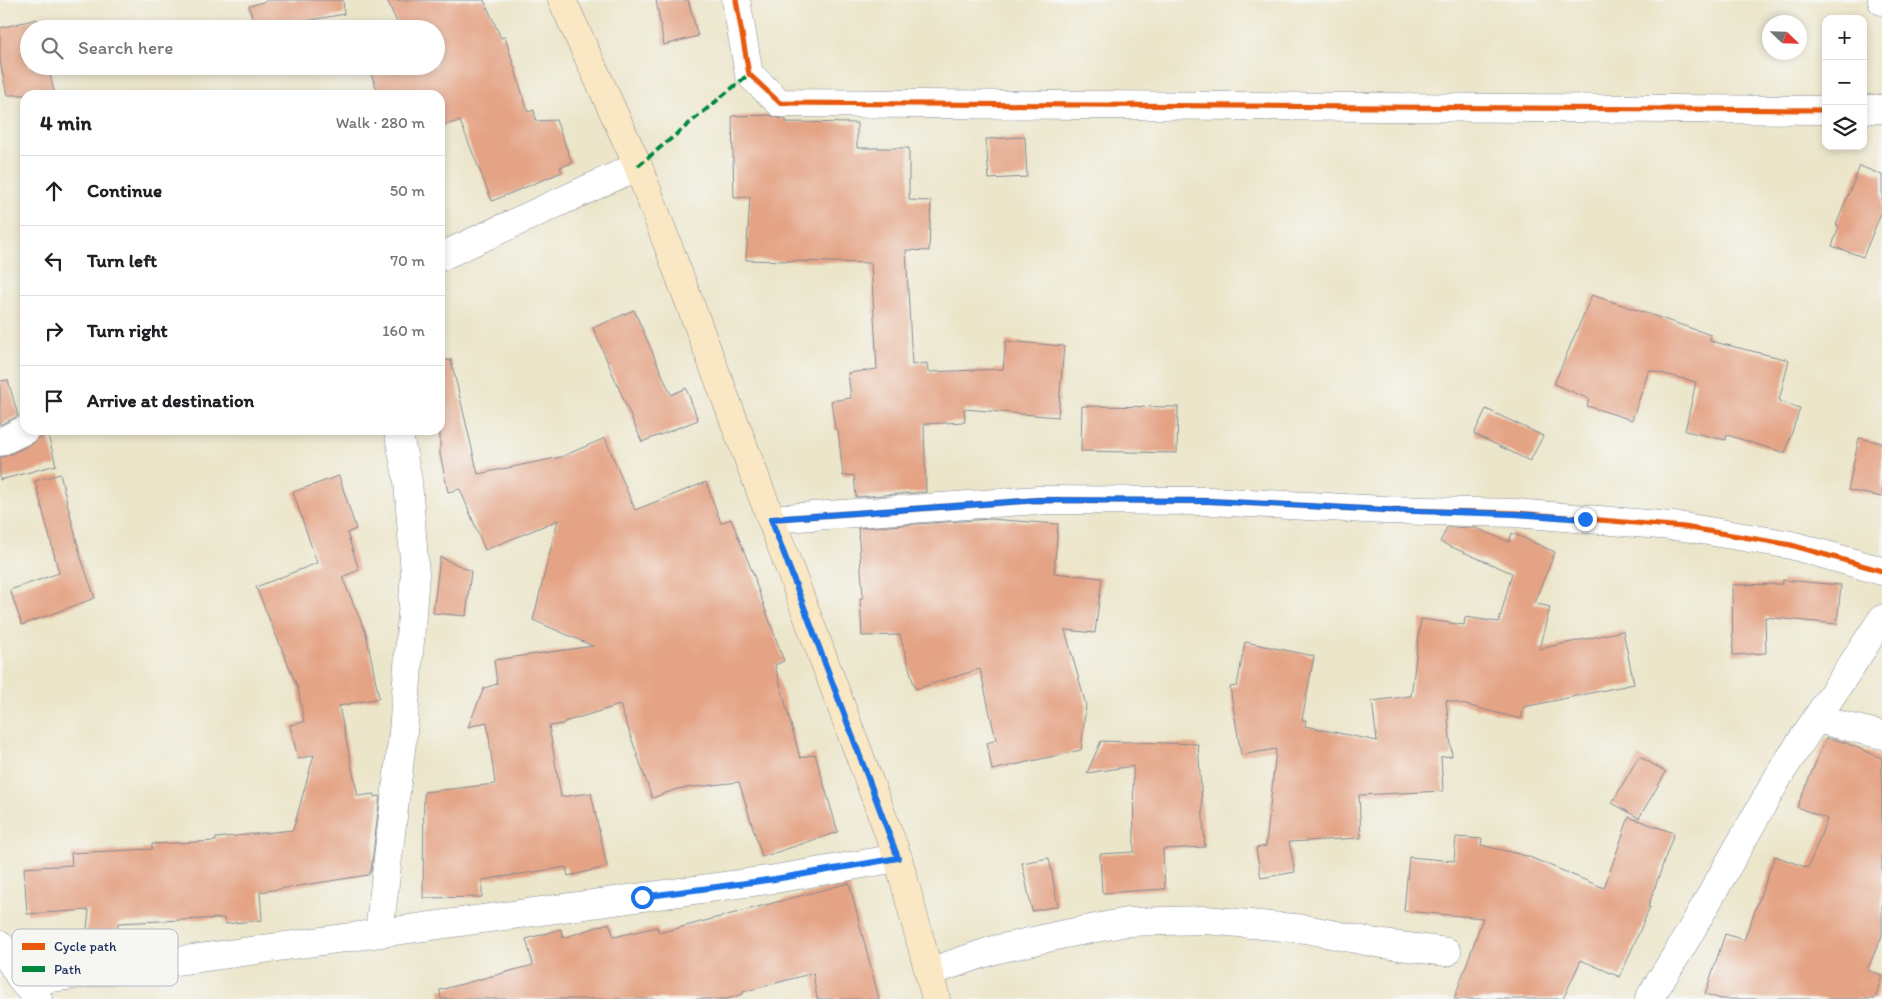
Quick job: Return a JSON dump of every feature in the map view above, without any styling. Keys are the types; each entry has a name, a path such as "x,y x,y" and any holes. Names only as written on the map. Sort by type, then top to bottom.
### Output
{"main road":[{"path":"562,0 638,166 898,858 936,999"}],"street":[{"path":"736,0 749,74 780,103 1822,110"},
{"path":"1867,109 1882,109"},
{"path":"445,255 638,166"},
{"path":"0,442 20,432"},
{"path":"378,933 403,733 415,574 408,481 399,435"},
{"path":"771,519 1038,500 1209,501 1385,510 1515,514 1684,527 1791,545 1882,570"},
{"path":"1649,999 1781,772 1882,619"},
{"path":"1816,719 1882,735"},
{"path":"178,966 378,933 775,879 898,858"},
{"path":"929,972 994,950 1060,934 1127,922 1206,920 1306,929 1376,943 1447,952"},
{"path":"0,945 12,962"},
{"path":"31,990 55,986"}],"building":[{"path":"270,0 343,0 344,14 312,20 253,20 249,6"},
{"path":"387,0 484,0 501,38 505,37 528,112 534,110 536,121 556,120 572,163 560,167 562,172 492,201 460,121 445,125 445,90 377,90 371,75 445,75 445,20 396,20"},
{"path":"656,0 688,0 698,36 664,45"},
{"path":"20,23 20,75 50,75 54,90 20,90 20,95 7,95 0,61 0,28"},
{"path":"770,115 786,119 786,122 857,123 857,148 909,148 909,200 931,201 929,251 906,250 912,365 927,363 928,372 1003,369 1006,341 1064,346 1058,417 964,409 965,422 924,424 926,492 856,497 854,475 843,476 838,430 835,430 831,401 851,398 848,373 877,369 871,263 746,260 750,197 734,198 732,116"},
{"path":"1025,137 1027,177 989,179 986,139"},
{"path":"1860,166 1882,175 1882,211 1863,257 1832,246 1839,226 1836,225"},
{"path":"1592,295 1711,335 1710,341 1789,360 1779,401 1800,408 1785,453 1727,435 1726,440 1685,431 1696,382 1649,370 1632,420 1587,406 1589,399 1554,384"},
{"path":"634,310 671,395 686,388 698,420 642,442 593,328"},
{"path":"451,360 478,474 561,457 605,438 635,510 706,482 721,523 731,519 756,581 784,661 775,665 800,758 815,754 838,832 762,857 739,782 677,789 652,798 620,705 564,722 564,724 549,726 561,797 591,793 607,867 568,876 566,867 482,880 482,897 423,898 424,792 495,784 487,722 468,727 484,688 497,684 494,660 593,646 533,620 558,520 485,550 460,489 448,492 440,454 440,435 445,435 445,361"},
{"path":"8,380 18,416 0,425 0,381"},
{"path":"1082,406 1178,407 1177,453 1081,451"},
{"path":"1486,409 1543,436 1530,461 1474,434"},
{"path":"48,435 56,465 0,480 0,457 7,456 32,444 38,438"},
{"path":"1859,438 1882,443 1882,497 1848,490"},
{"path":"60,474 81,558 95,598 22,625 10,590 59,573 35,481"},
{"path":"339,476 356,529 347,533 359,570 342,577 366,633 379,698 339,706 358,796 374,794 374,797 380,796 371,871 368,875 260,892 262,920 225,924 224,918 118,923 117,929 87,929 89,910 27,914 24,868 72,865 71,853 152,849 152,844 216,841 216,838 293,830 314,755 298,759 290,725 304,722 298,688 256,587 317,563 293,492"},
{"path":"990,519 1058,524 1054,573 1102,578 1095,633 1065,630 1086,705 1081,750 992,770 987,743 996,740 980,669 915,689 900,635 862,636 860,598 863,598 858,528"},
{"path":"1447,527 1476,528 1509,542 1512,533 1555,552 1534,603 1550,607 1539,649 1623,631 1634,684 1524,707 1521,719 1446,700 1452,756 1441,757 1443,791 1359,795 1361,838 1289,842 1295,872 1261,878 1256,848 1266,846 1276,749 1241,755 1230,687 1237,686 1245,642 1314,656 1302,720 1306,720 1305,726 1377,741 1372,701 1411,696 1421,619 1464,625 1465,617 1499,622 1512,573 1440,542"},
{"path":"440,557 471,571 466,616 433,613"},
{"path":"1783,580 1841,585 1837,624 1765,617 1766,653 1733,655 1732,585 1782,584"},
{"path":"1826,738 1844,742 1882,758 1882,936 1867,970 1882,975 1875,999 1721,999 1705,994 1725,934 1744,940 1775,856 1808,868 1827,819 1797,807"},
{"path":"1101,741 1198,744 1205,847 1163,849 1165,889 1102,893 1100,854 1134,852 1133,766 1087,773"},
{"path":"1639,756 1666,772 1639,818 1612,803"},
{"path":"1629,817 1674,833 1648,907 1650,907 1620,977 1581,960 1563,999 1454,999 1483,918 1404,911 1409,857 1454,861 1456,837 1482,839 1481,845 1527,856 1604,888"},
{"path":"1049,858 1058,906 1032,911 1022,863"},
{"path":"849,883 879,999 817,999 813,973 743,992 743,994 727,999 441,999 440,990 533,965 526,939 561,929 563,938 609,923 614,937 657,927 659,933"}],"marked path":[{"path":"638,166 749,74"}],"cycle path":[{"path":"736,0 749,74 780,103 1822,110"},
{"path":"771,519 1038,500 1209,501 1385,510 1515,513 1684,527 1791,545 1882,571"}],"route":[{"path":"642,897 775,879 898,858 771,519 1038,500 1209,501 1385,510 1515,514 1585,519"}]}
